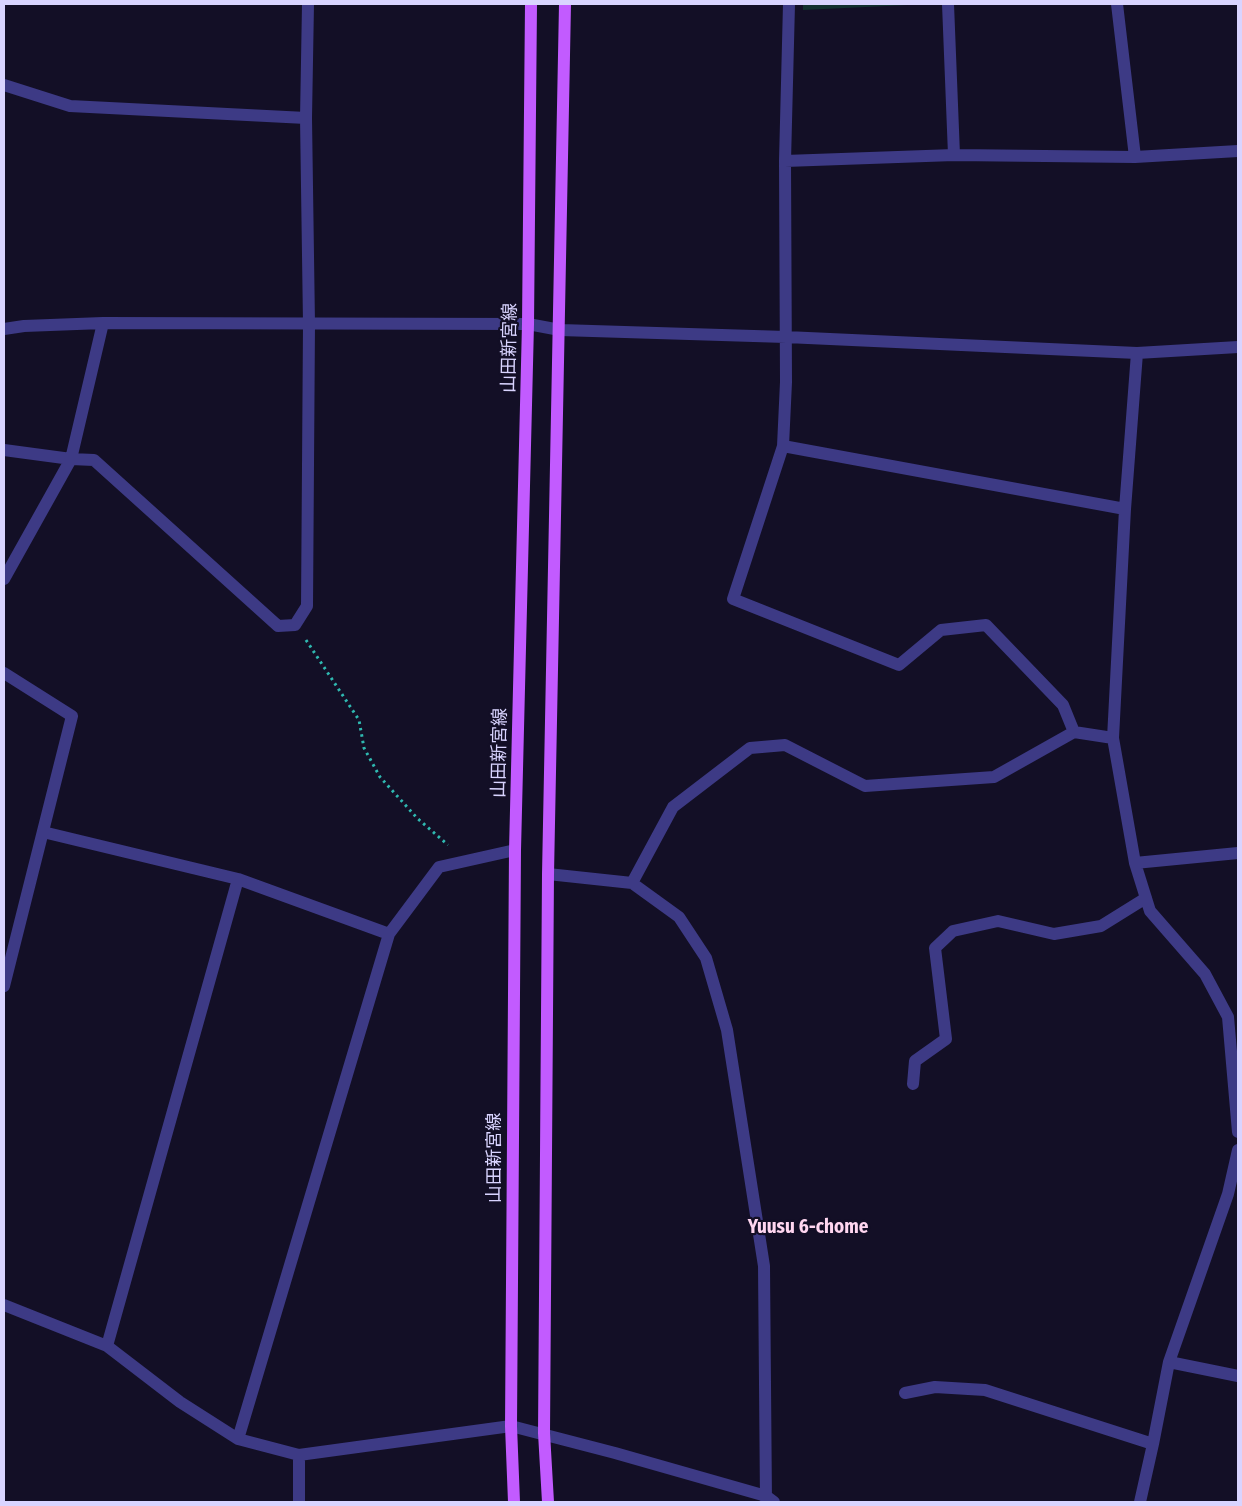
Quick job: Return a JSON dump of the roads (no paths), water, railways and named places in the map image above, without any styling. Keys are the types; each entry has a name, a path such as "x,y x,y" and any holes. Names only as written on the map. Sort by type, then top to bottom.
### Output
{"main road":[{"name":"山田新宮線","path":"514,1502 511,1426 515,850 528,324 531,4"},
{"path":"548,1502 544,1434 548,874 565,4"}],"street":[{"path":"4,450 94,460 278,626 296,625 307,606 309,324 306,118 308,4"},
{"path":"789,4 785,162 786,382 783,446 733,599 899,665 941,630 986,625 1063,705 1074,732"},
{"path":"948,4 954,155"},
{"path":"1117,4 1135,157"},
{"path":"4,86 70,106 306,118"},
{"path":"785,162 954,155 1135,157 1238,151"},
{"path":"4,579 72,459 103,323"},
{"path":"4,329 24,326 103,323 528,324 560,330 786,337 1137,353 1238,347"},
{"path":"1137,353 1125,509 1114,738 1135,863 1150,911 1205,974 1228,1017 1238,1132"},
{"path":"783,446 1125,509"},
{"path":"4,673 72,716 4,986"},
{"path":"632,884 672,807 750,748 785,745 865,786 994,777 1074,732 1114,738"},
{"path":"43,832 238,880 389,934"},
{"path":"238,1439 389,934 439,867 515,850"},
{"path":"1135,863 1238,853"},
{"path":"4,1305 107,1346 180,1402 238,1439 299,1455 511,1426 616,1452 768,1500 764,1266 727,1030 706,958 679,917 632,884 548,874"},
{"path":"107,1346 238,880"},
{"path":"913,1084 914,1061 946,1039 934,948 953,932 998,920 1054,934 1101,926 1146,898"},
{"path":"1140,1502 1169,1362 1228,1194 1238,1150"},
{"path":"1169,1362 1238,1376"},
{"path":"905,1393 935,1387 985,1390 1153,1444"},
{"path":"299,1455 299,1502"}],"district":[{"name":"Yuusu 6-chome","path":"808,1228"}]}
